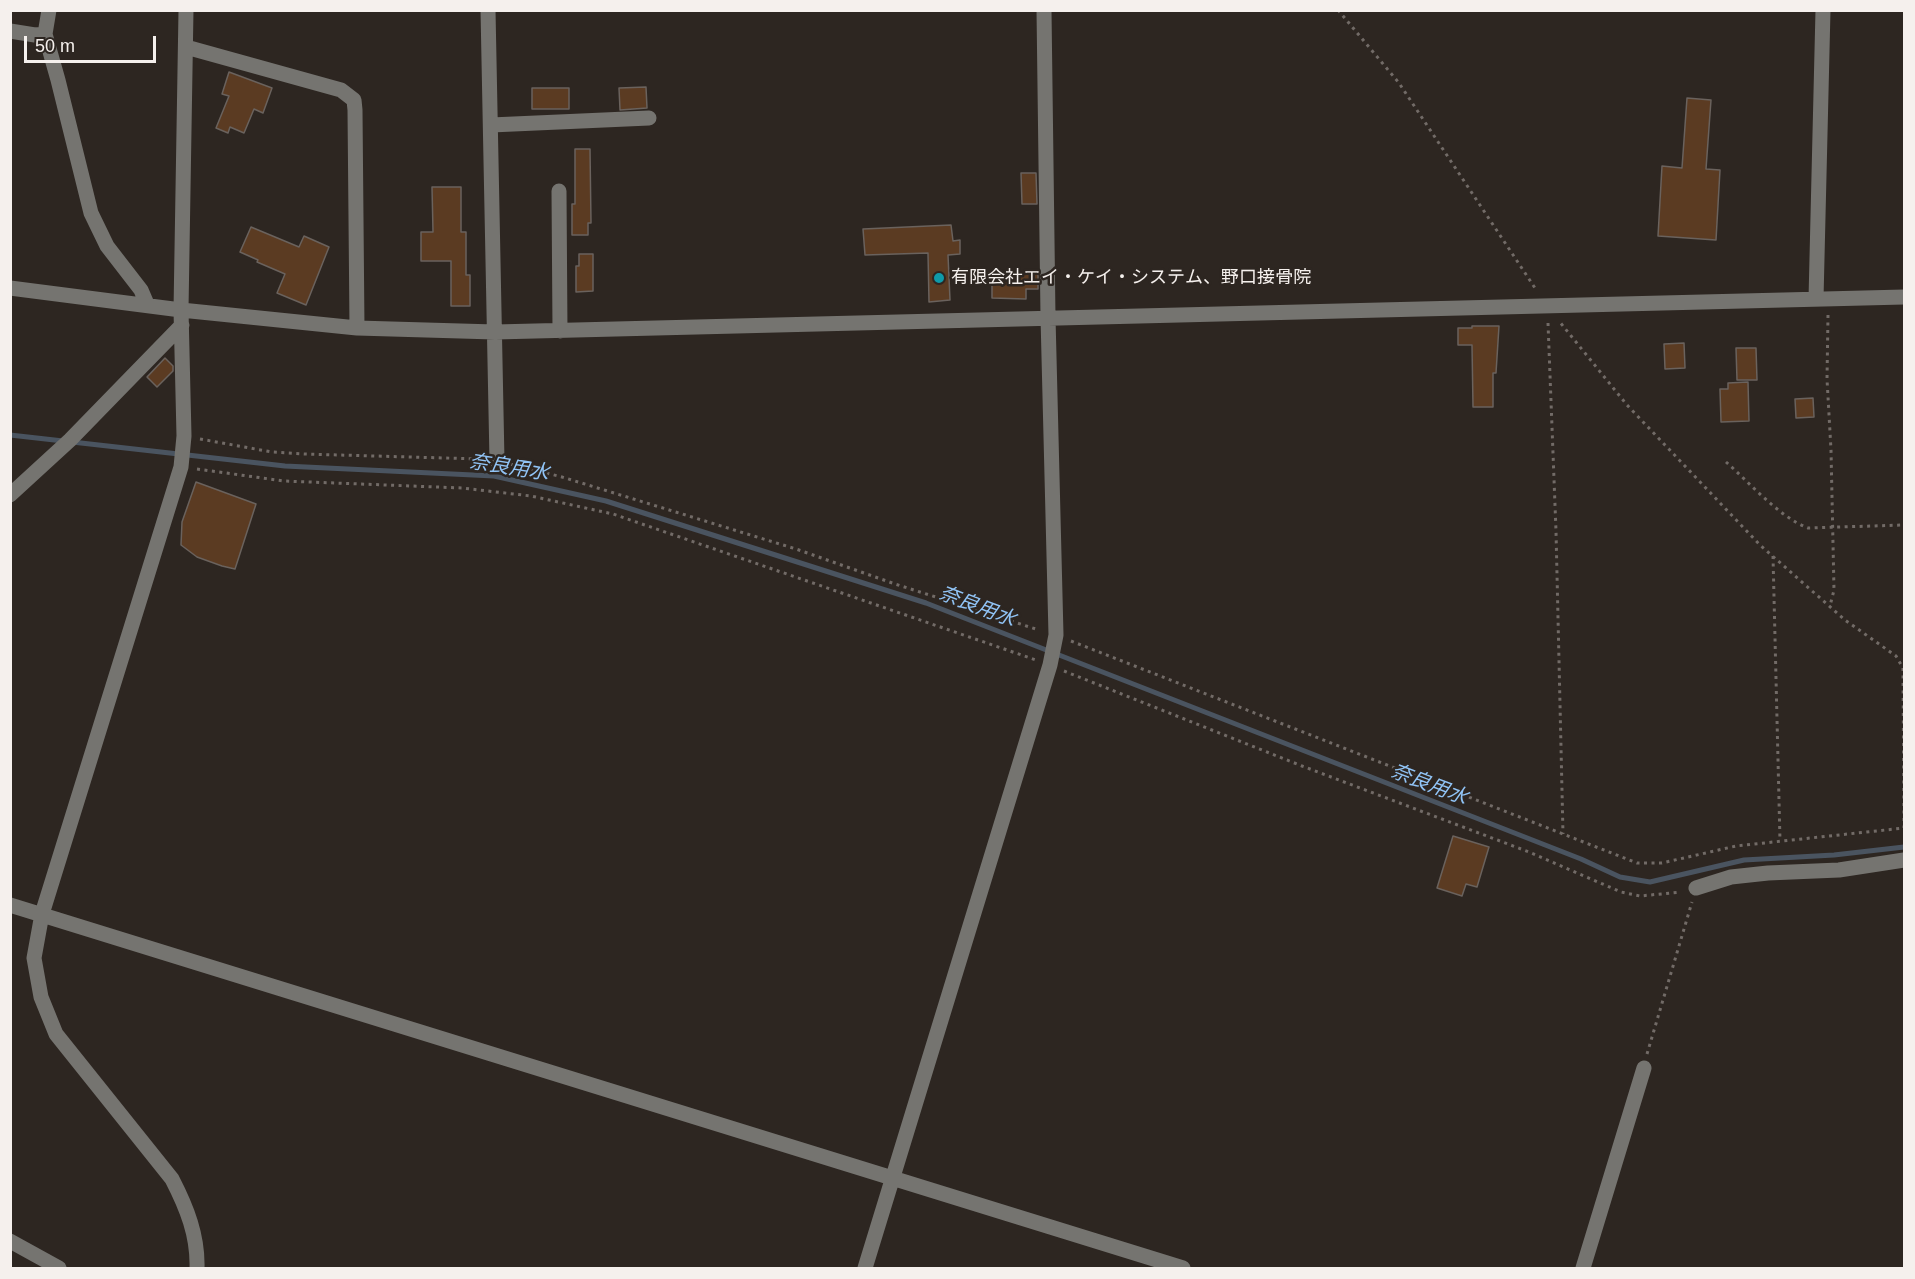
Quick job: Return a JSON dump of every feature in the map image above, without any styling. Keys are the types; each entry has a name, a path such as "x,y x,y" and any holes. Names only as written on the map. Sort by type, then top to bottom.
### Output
{"street":[{"path":"49,10 45,34 91,213 107,246 141,290 147,304"},
{"path":"186,10 181,466 42,914 34,958 40,997 56,1034 172,1179 193,1227 198,1255 197,1269"},
{"path":"488,10 497,461"},
{"path":"865,1269 1050,665 1056,635 1048,317 1044,10"},
{"path":"1822,299 1824,10"},
{"path":"10,31 35,35 45,34"},
{"path":"186,47 342,90 354,100 356,110 357,328"},
{"path":"491,125 649,118"},
{"path":"559,192 560,331"},
{"path":"10,288 147,304 182,317 357,328 495,332 1905,297"},
{"path":"10,495 70,441 182,317"},
{"path":"1696,888 1731,877 1839,870 1905,860"},
{"path":"10,904 1183,1269"},
{"path":"1583,1269 1644,1068"},
{"path":"10,1241 58,1269"}],"path":[{"path":"183,439 272,452 497,461 562,477 796,549 895,584 1056,635 1637,863 1662,863 1736,846 1904,828 1903,668 1896,656 1830,606 1773,556 1627,405 1547,306 1399,83 1338,10"},
{"path":"1822,299 1834,590 1830,606"},
{"path":"1547,306 1556,531 1563,834"},
{"path":"1726,462 1783,513 1808,528 1905,525"},
{"path":"181,466 284,481 462,488 542,498 613,514 1050,665 1302,766 1528,852 1621,892 1640,896 1662,895 1696,888 1644,1068"},
{"path":"1773,556 1780,841"}],"building":[{"path":"229,72 272,88 263,113 254,109 244,133 230,127 228,133 216,128 229,96 222,94"},
{"path":"646,87 647,108 620,110 619,88"},
{"path":"532,88 569,88 569,109 532,109"},
{"path":"1687,98 1711,100 1706,169 1720,170 1716,240 1658,236 1662,166 1682,168"},
{"path":"575,149 590,149 591,223 588,223 588,235 572,235 572,204 575,204"},
{"path":"1021,173 1036,173 1037,204 1022,204"},
{"path":"432,187 461,187 461,232 466,232 466,275 470,275 470,306 451,306 451,261 421,261 421,232 433,232"},
{"name":"有限会社エイ・ケイ・システム、野口接骨院","path":"951,225 953,241 960,240 960,254 948,255 950,300 929,302 928,253 865,255 863,229"},
{"path":"251,227 299,247 304,236 329,247 306,305 277,293 285,274 240,252"},
{"path":"579,254 593,254 593,291 576,292 576,266 579,266"},
{"path":"992,273 1038,273 1038,289 1026,289 1026,299 992,298"},
{"path":"1472,326 1499,326 1496,373 1493,373 1493,407 1473,407 1472,345 1458,345 1458,328 1472,328"},
{"path":"1684,343 1685,368 1665,369 1664,344"},
{"path":"1736,348 1756,348 1757,380 1737,380"},
{"path":"165,358 173,366 173,371 157,387 147,377"},
{"path":"1748,382 1749,421 1721,422 1720,389 1728,389 1728,383"},
{"path":"1813,398 1814,417 1796,418 1795,399"},
{"path":"196,482 256,504 235,569 197,557 181,545 182,522"},
{"path":"1453,836 1489,847 1477,887 1466,884 1462,896 1437,888"}],"waterway":[{"name":"奈良用水","path":"10,435 285,466 494,476 606,501 926,603 1581,859 1620,877 1650,882 1744,860 1834,855 1904,847"}],"place":[{"name":"有限会社エイ・ケイ・システム、野口接骨院","path":"939,278"}]}
